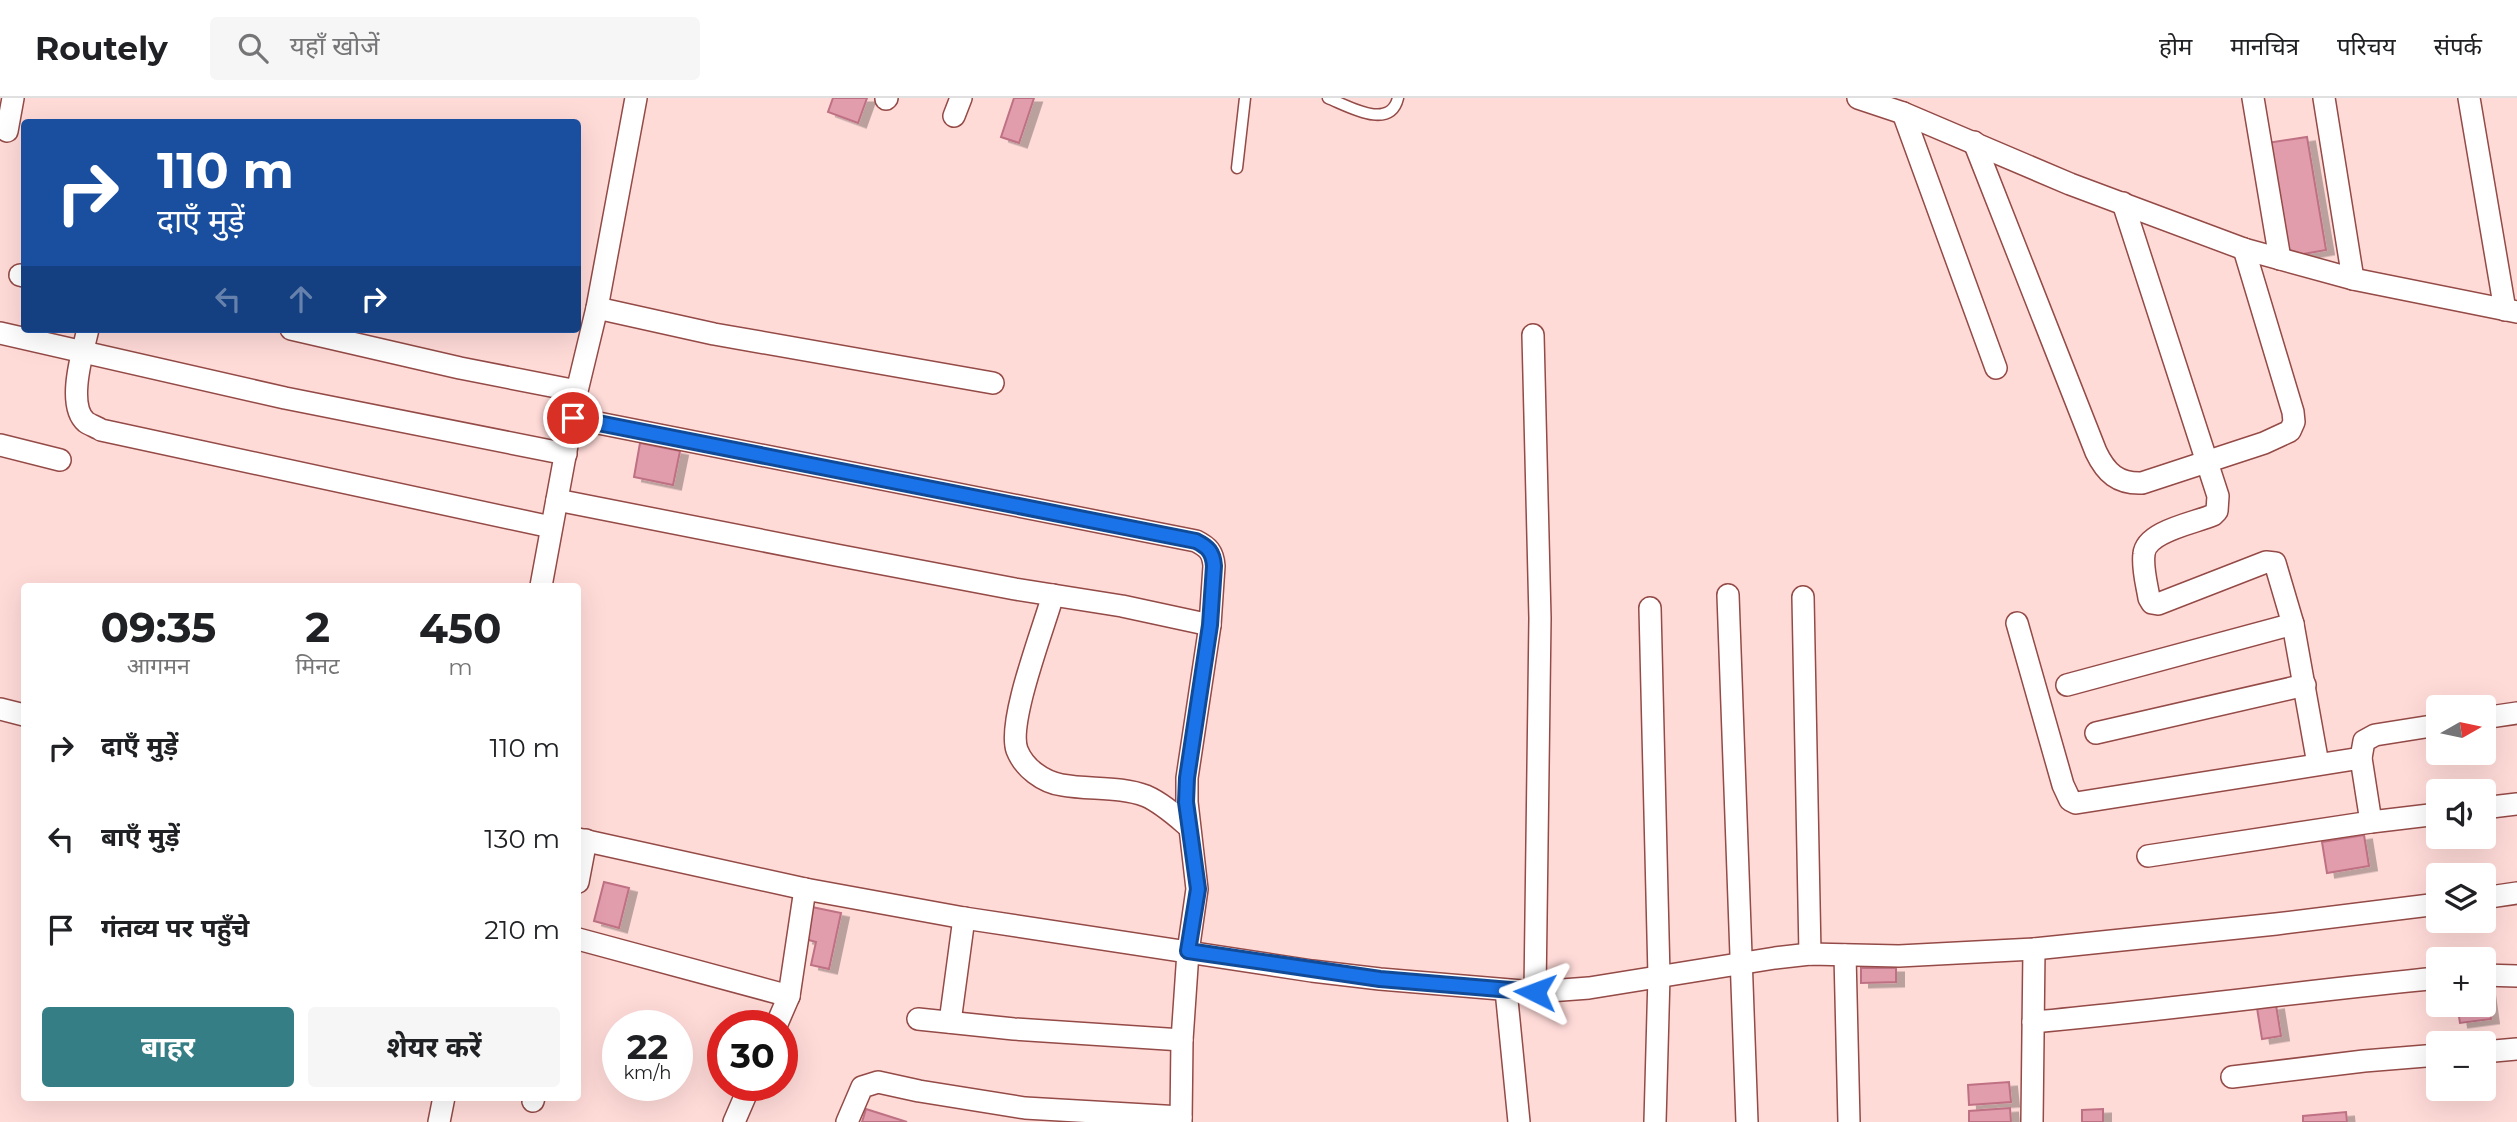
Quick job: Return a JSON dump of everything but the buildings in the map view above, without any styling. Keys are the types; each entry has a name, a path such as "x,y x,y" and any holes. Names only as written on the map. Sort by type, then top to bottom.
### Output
{"street":[{"path":"7,131 13,98"},
{"path":"542,583 636,98"},
{"path":"1858,98 1903,113 2070,184 2190,231 2244,249 2353,279 2511,311 2469,98"},
{"path":"2253,98 2280,259"},
{"path":"2324,98 2353,279"},
{"path":"1903,113 1996,368"},
{"path":"1973,142 2101,463 2109,474 2128,484 2142,484 2263,443 2290,430 2294,422 2244,249"},
{"path":"2123,203 2218,496 2217,511 2206,518 2160,534 2148,543 2143,556 2149,598 2152,603 2158,604 2270,562 2275,563 2293,624 2318,764"},
{"path":"597,308 726,336 993,383"},
{"path":"0,333 285,397 566,454"},
{"path":"87,333 75,393 78,410 85,421 101,430 551,527"},
{"path":"309,333 460,368 577,391"},
{"path":"1533,335 1540,618 1535,992"},
{"path":"573,418 1196,541 1206,546 1214,558 1210,625 1187,778 1186,802 1198,889 1188,951 1182,1040 1181,1120 1025,1108 878,1082 862,1087 847,1122"},
{"path":"0,445 60,460"},
{"path":"557,500 1122,606 1210,625"},
{"path":"1053,595 1018,715 1017,749 1023,761 1044,780 1060,785 1135,793 1148,797 1189,827"},
{"path":"1728,595 1747,1122"},
{"path":"1803,597 1810,954"},
{"path":"1650,607 1659,976 1655,1122"},
{"path":"2017,623 2063,785 2070,800 2076,803 2361,758"},
{"path":"2067,685 2293,624"},
{"path":"2096,733 2305,685"},
{"path":"0,709 21,714"},
{"path":"2496,716 2517,713"},
{"path":"2371,822 2361,758 2362,746 2368,737 2426,727"},
{"path":"2496,806 2517,804"},
{"path":"2148,856 2426,815"},
{"path":"582,840 805,889 964,918 1366,977 1535,992 1589,988 1741,962 1810,954 1899,956 2034,949 2426,905"},
{"path":"783,1010 789,996 805,889"},
{"path":"2496,896 2517,894"},
{"path":"950,1022 964,918"},
{"path":"581,940 789,996"},
{"path":"2032,1122 2034,949"},
{"path":"1845,955 1849,1122"},
{"path":"2496,975 2517,976"},
{"path":"2033,1022 2426,979"},
{"path":"1506,990 1519,1122"},
{"path":"918,1019 1014,1029 1182,1040"},
{"path":"2496,1051 2517,1049"},
{"path":"2232,1077 2426,1056"},
{"path":"439,1122 443,1101"},
{"path":"734,1122 743,1101"}],"lane":[{"path":"1237,168 1245,98"},
{"path":"1328,98 1367,114 1379,115 1389,113 1395,108 1398,98"}],"route":[{"path":"573,418 1196,541 1206,546 1214,558 1214,566 1210,625 1187,778 1186,802 1198,889 1188,951 1312,971 1535,992"}]}
